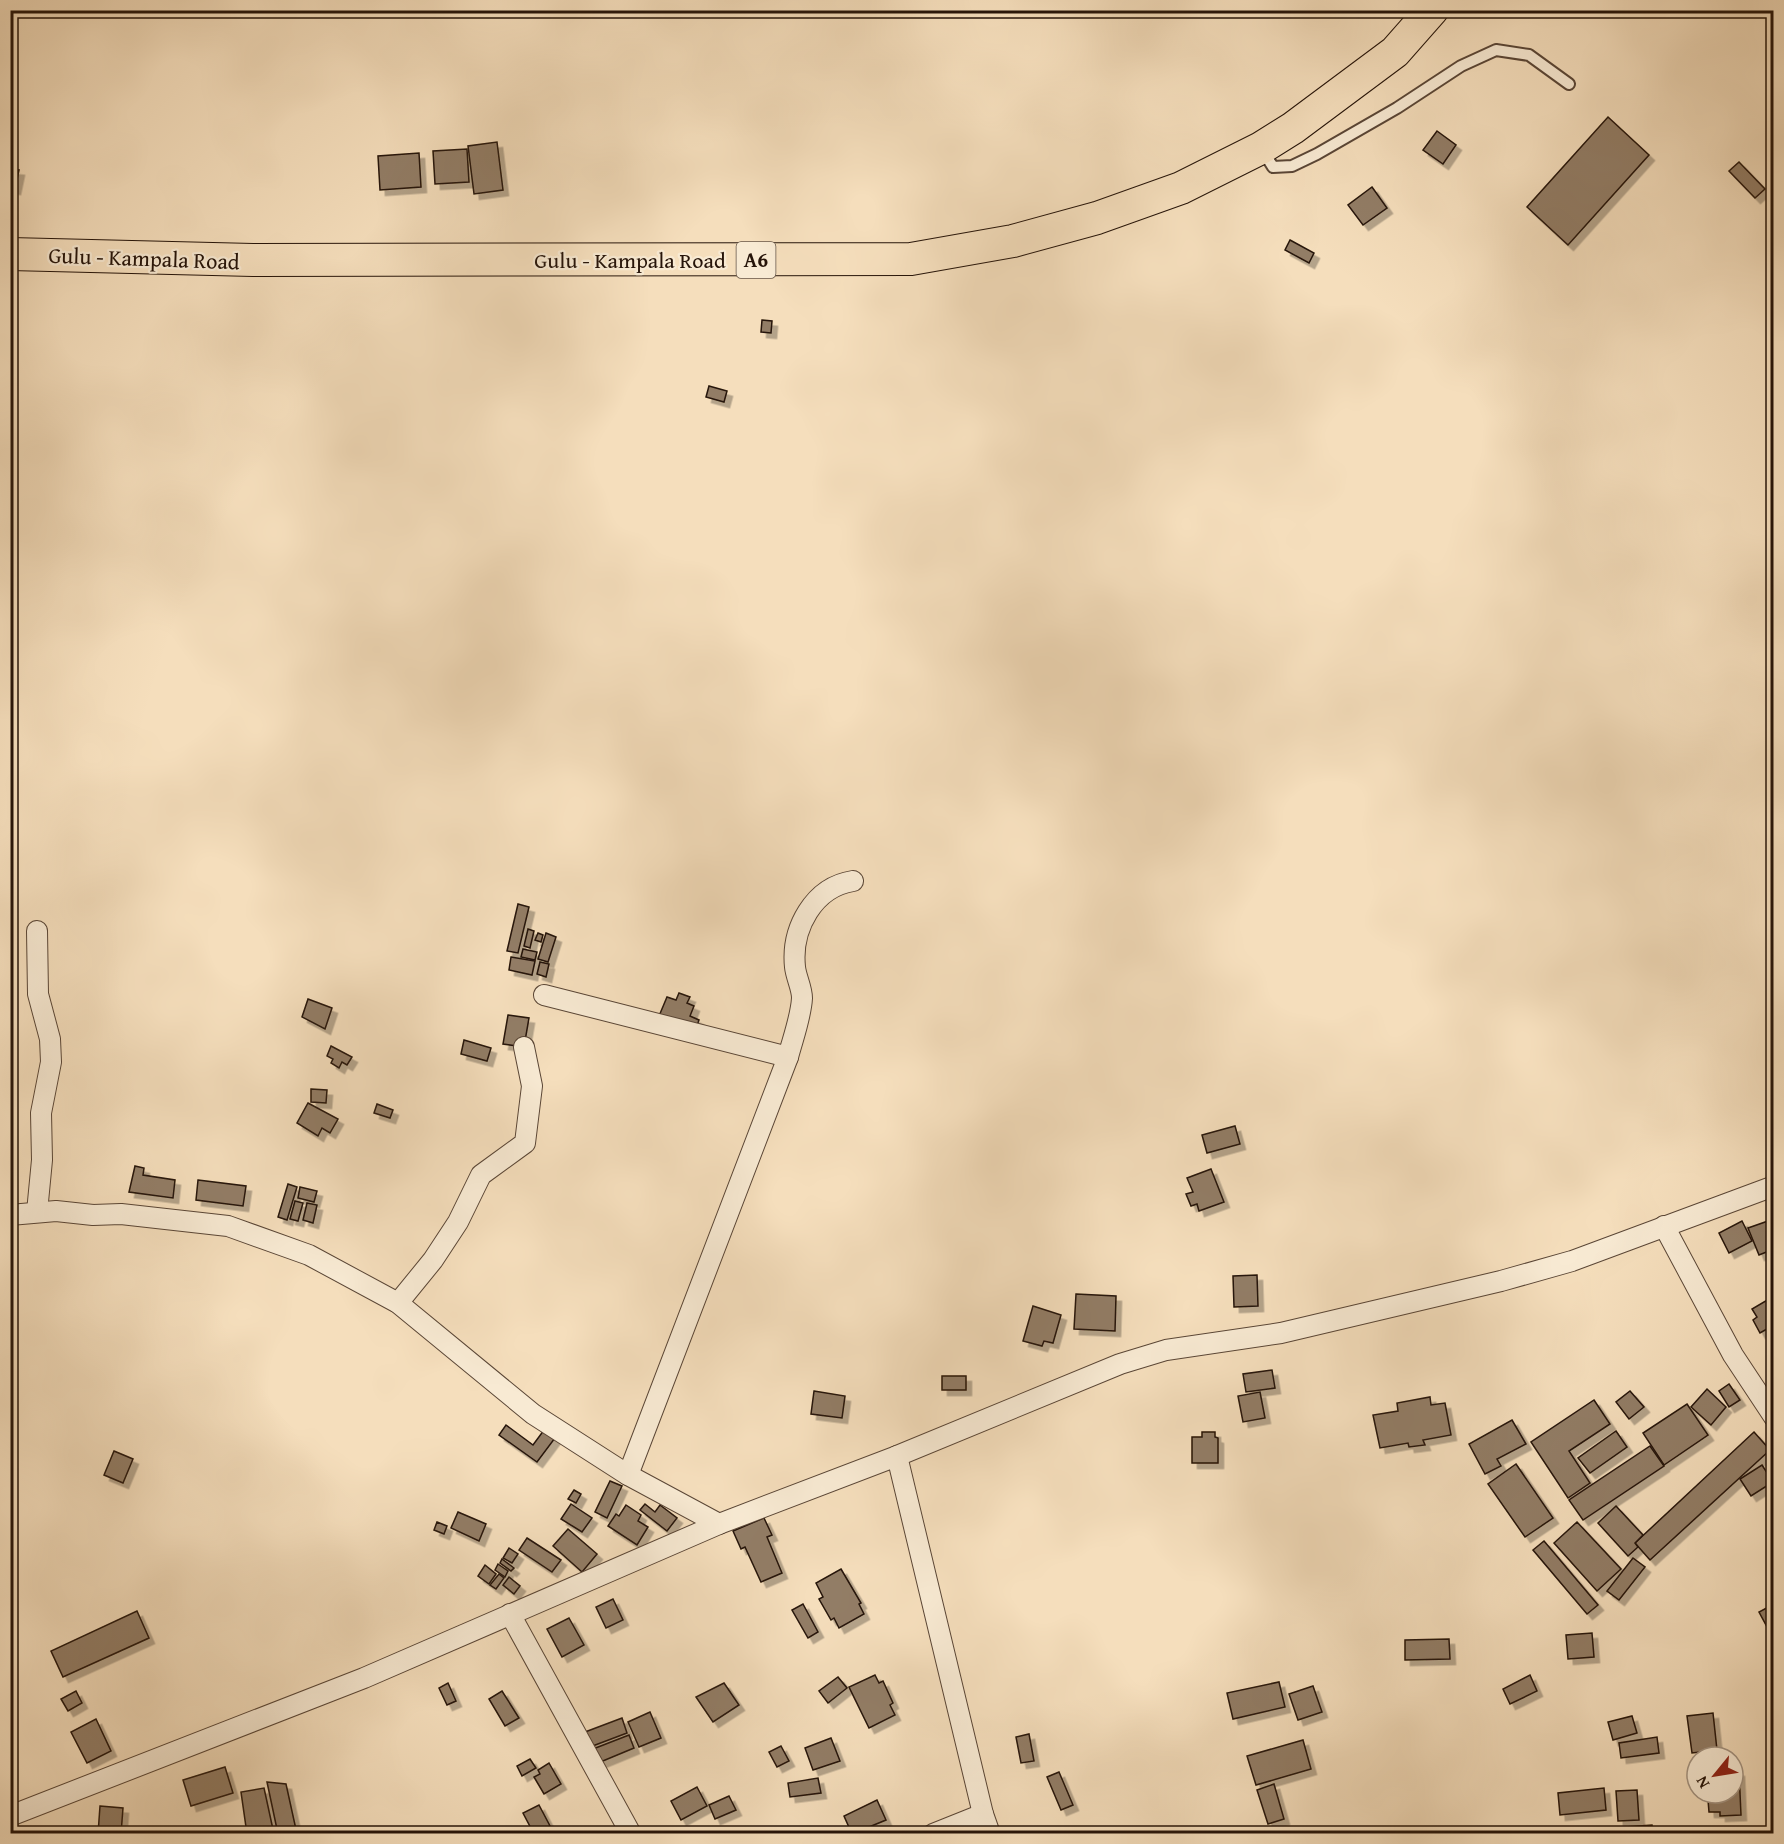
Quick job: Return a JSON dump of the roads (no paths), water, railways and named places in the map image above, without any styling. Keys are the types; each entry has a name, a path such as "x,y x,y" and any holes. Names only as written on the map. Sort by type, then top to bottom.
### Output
{"main road":[{"name":"Gulu - Kampala Road","path":"10,254 253,260 911,259 1013,241 1096,218 1181,188 1261,148 1293,128 1395,52 1432,10"}],"street":[{"path":"628,1475 788,1057 802,998 795,965 796,941 804,917 815,901 831,888 853,881"},
{"path":"37,931 38,994 50,1039 51,1062 40,1113 42,1160 37,1212"},
{"path":"544,996 788,1057"},
{"path":"398,1303 434,1260 458,1222 482,1175 525,1143 532,1086 524,1047"},
{"path":"10,1816 364,1678 719,1524 897,1456 1120,1364 1166,1350 1281,1333 1572,1262 1773,1186"},
{"path":"10,1215 37,1212 121,1214 228,1226 309,1255 398,1303 533,1414 628,1475 719,1524"},
{"path":"1664,1226 1733,1355 1773,1417"},
{"path":"897,1456 983,1814 990,1833"},
{"path":"510,1614 632,1833"},
{"path":"933,1833 983,1814"}],"lane":[{"path":"1261,148 1273,166 1292,166 1397,108 1461,66 1496,50 1529,55 1569,84"}]}
